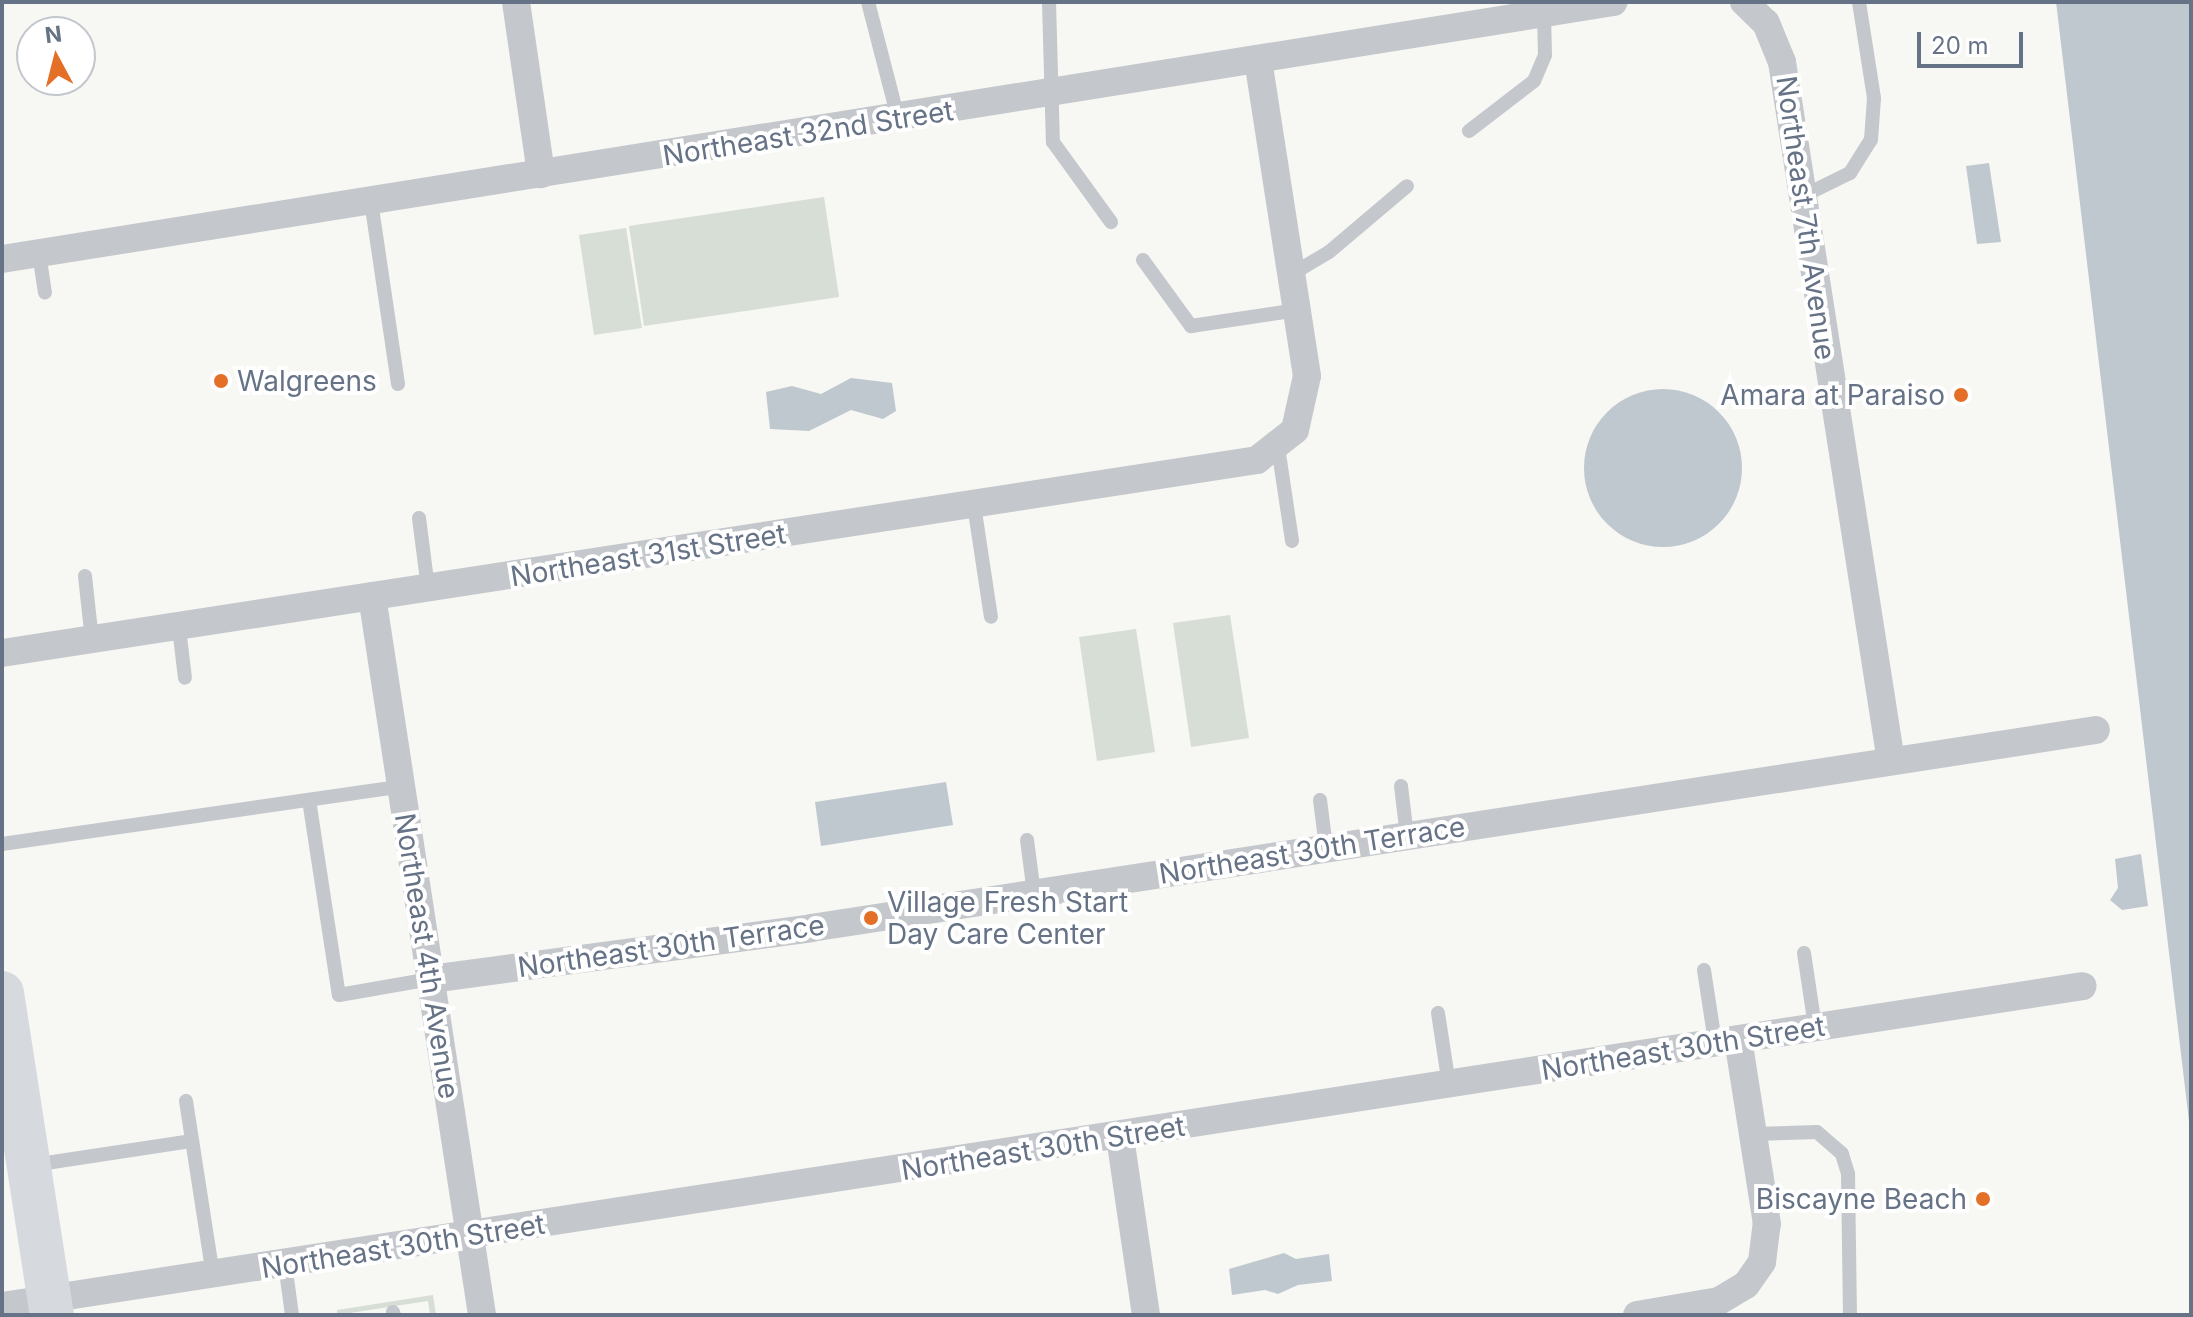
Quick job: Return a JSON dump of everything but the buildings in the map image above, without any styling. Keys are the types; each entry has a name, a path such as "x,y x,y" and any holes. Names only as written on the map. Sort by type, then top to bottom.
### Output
{"main road":[{"path":"2,993 51,1308"}],"street":[{"path":"516,2 541,174"},
{"name":"Northeast 32nd Street","path":"2,259 899,119 1614,2"},
{"name":"Northeast 7th Avenue","path":"1751,8 1772,32 1782,62 1891,761"},
{"path":"1258,60 1298,310 1306,389 1283,443"},
{"name":"Northeast 31st Street","path":"2,653 1234,466 1283,443"},
{"name":"Northeast 4th Avenue","path":"372,596 482,1315"},
{"name":"Northeast 30th Terrace","path":"431,979 1034,893 2096,730"},
{"name":"Northeast 30th Street","path":"2,1306 51,1308 213,1275 2083,986"},
{"path":"1637,1315 1719,1301 1756,1274 1765,1251 1767,1224 1753,1134 1726,1040"},
{"path":"1120,1137 1146,1315"}],"lane":[{"path":"868,2 899,119"},
{"path":"1049,2 1049,94 1058,155 1111,222"},
{"path":"1801,197 1850,173 1871,140 1874,98 1859,2"},
{"path":"1469,131 1534,81 1545,55 1544,13"},
{"path":"1292,274 1329,252 1407,186"},
{"path":"371,201 398,384"},
{"path":"39,253 45,293"},
{"path":"1143,260 1191,326 1298,310"},
{"path":"1283,443 1292,541"},
{"path":"974,505 991,617"},
{"path":"419,518 428,588"},
{"path":"85,576 92,640"},
{"path":"179,628 185,678"},
{"path":"1401,786 1407,836"},
{"path":"2,844 400,787"},
{"path":"309,800 339,995 431,979"},
{"path":"1320,800 1326,847"},
{"path":"1027,840 1034,893"},
{"path":"1804,953 1815,1027"},
{"path":"1704,970 1726,1040"},
{"path":"1438,1013 1449,1085"},
{"path":"186,1101 213,1275"},
{"path":"1753,1134 1817,1132 1842,1154 1848,1174 1850,1315"},
{"path":"29,1165 192,1141"},
{"path":"285,1264 292,1315"}],"shaded area":[{"path":"2056,2 2191,2 2191,1138 2057,10"},
{"path":"1989,163 2001,242 1977,244 1966,166"},
{"path":"824,197 839,297 644,326 629,226"},
{"path":"626,228 642,328 594,335 579,235"},
{"path":"851,378 892,383 896,411 883,419 851,410 809,431 770,429 766,392 792,386 821,394"},
{"path":"1663,389 1693,395 1719,412 1736,438 1742,468 1736,498 1719,524 1693,541 1663,547 1633,541 1607,524 1590,498 1584,468 1590,438 1607,412 1633,395"},
{"path":"1230,615 1249,738 1191,747 1173,623"},
{"path":"1136,629 1155,752 1097,761 1079,637"},
{"path":"946,782 953,825 821,846 815,802"},
{"path":"2141,854 2148,906 2122,910 2110,900 2118,888 2115,859"},
{"path":"1284,1253 1296,1259 1329,1254 1332,1281 1298,1285 1278,1294 1265,1290 1232,1295 1229,1269"},
{"path":"433,1295 436,1315 430,1315 428,1301 337,1315 337,1310"}],"place":[{"name":"Walgreens","path":"221,381"},
{"name":"Amara at Paraiso","path":"1961,395"},
{"name":"Village Fresh Start Day Care Center","path":"871,918"},
{"name":"Biscayne Beach","path":"1983,1199"}]}
